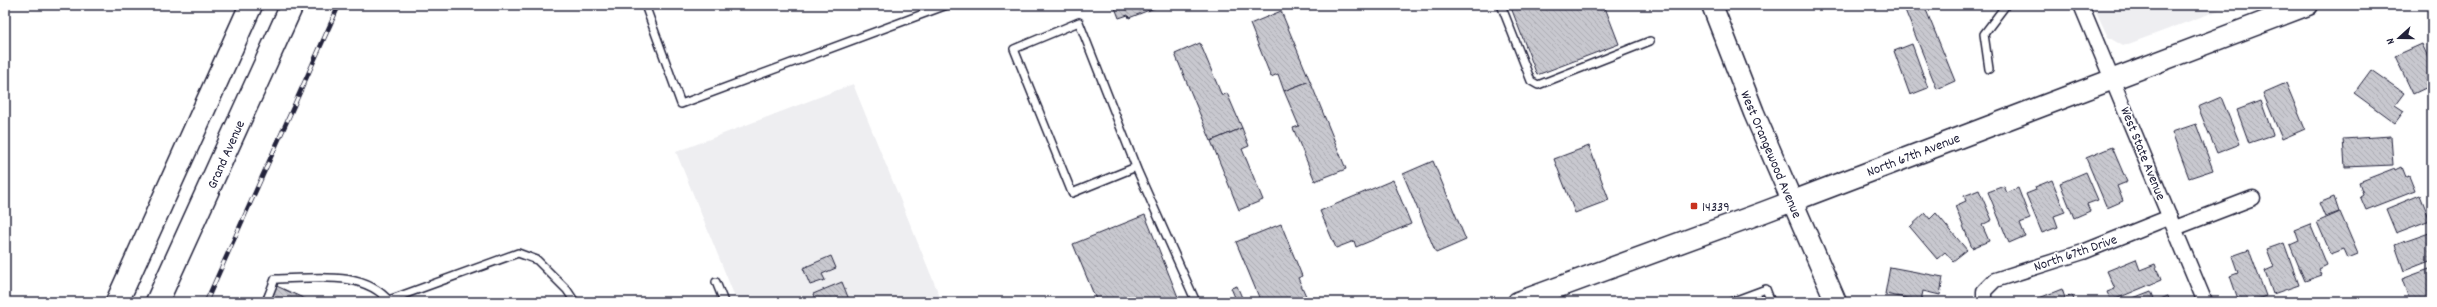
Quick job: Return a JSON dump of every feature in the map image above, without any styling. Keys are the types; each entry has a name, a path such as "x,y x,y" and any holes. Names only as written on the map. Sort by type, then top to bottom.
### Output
{"highway":[{"path":"117,302 252,5"},
{"name":"Grand Avenue","path":"157,302 292,5"}],"main road":[{"name":"West Orangewood Avenue","path":"1712,5 1726,46 1791,201 1836,302"},
{"name":"North 67th Avenue","path":"1518,302 1791,201 2308,5"}],"street":[{"name":"West State Avenue","path":"2081,5 2113,78 2205,302"},
{"name":"North 67th Drive","path":"1984,296 1995,280 2172,222 2253,198"}],"lane":[{"path":"645,5 681,104 947,5"},
{"path":"1501,5 1532,81 1538,85 1650,41"},
{"path":"1989,69 1984,34 2006,5"},
{"path":"1136,167 1072,193 1014,49 1079,22 1136,167 1196,302"},
{"path":"266,302 275,279 347,278 384,294 390,301 518,253 537,260 567,290 575,302"},
{"path":"716,282 724,302"},
{"path":"1730,302 1766,289 1771,302"}],"shaded area":[{"path":"2093,5 2233,5 2123,46 2108,37"},
{"path":"853,84 942,302 737,302 676,152"}],"building":[{"path":"1114,5 1162,5 1129,18 1128,15 1119,18"},
{"path":"1510,5 1604,5 1619,44 1537,75"},
{"path":"1903,5 1924,5 1955,81 1937,89"},
{"path":"1281,11 1310,81 1284,91 1278,74 1271,77 1250,24"},
{"path":"1200,43 1222,96 1227,93 1242,128 1211,141 1175,54"},
{"path":"1912,44 1928,88 1910,95 1894,51"},
{"path":"2422,44 2432,66 2432,85 2413,94 2395,56"},
{"path":"2371,70 2404,93 2395,105 2404,111 2395,123 2354,93"},
{"path":"1310,81 1346,169 1315,181 1293,128 1299,126 1284,91"},
{"path":"2286,83 2305,129 2282,139 2263,93"},
{"path":"2221,97 2240,144 2217,153 2198,107"},
{"path":"2261,101 2273,135 2249,143 2237,110"},
{"path":"2196,124 2213,170 2189,178 2172,132"},
{"path":"1242,128 1249,146 1242,149 1263,200 1239,210 1211,141"},
{"path":"2391,136 2393,165 2345,167 2343,139"},
{"path":"1589,146 1609,200 1575,213 1554,159"},
{"path":"2112,147 2127,182 2117,186 2123,201 2107,208 2086,158"},
{"path":"1433,161 1466,240 1436,253 1403,174"},
{"path":"2402,167 2406,177 2409,176 2415,191 2366,210 2360,196 2363,194 2359,182 2395,168 2396,170"},
{"path":"2086,172 2098,200 2087,204 2090,211 2074,218 2060,183"},
{"path":"1393,180 1411,224 1356,247 1354,241 1336,248 1320,211"},
{"path":"2052,180 2065,212 2054,216 2058,227 2042,233 2026,194 2036,190 2035,187"},
{"path":"2004,186 2007,193 2018,188 2030,219 2020,223 2025,236 2009,243 1988,192"},
{"path":"1979,190 1992,220 1982,225 1989,241 1972,248 1955,206 1966,201 1964,196"},
{"path":"2420,195 2430,220 2396,233 2386,209"},
{"path":"2334,197 2339,212 2325,217 2319,203"},
{"path":"2340,212 2358,254 2348,258 2344,249 2331,254 2317,222"},
{"path":"1925,213 1930,219 1936,213 1967,250 1953,261 1945,252 1937,259 1910,227"},
{"path":"1145,215 1180,302 1097,302 1073,244"},
{"path":"1281,224 1302,276 1298,278 1306,296 1302,297 1304,302 1261,302 1236,242"},
{"path":"2310,224 2327,265 2319,269 2322,275 2305,281 2290,245 2299,241 2295,230"},
{"path":"2432,232 2432,260 2404,271 2395,245"},
{"path":"2284,243 2299,285 2273,294 2265,271 2274,267 2267,249"},
{"path":"2249,250 2266,296 2249,302 2239,302 2230,276 2238,273 2232,256"},
{"path":"831,256 836,268 822,274 825,280 810,285 803,268"},
{"path":"2136,259 2140,270 2155,264 2161,280 2111,301 2107,292 2115,289 2107,271"},
{"path":"1890,267 1943,277 1940,295 1923,291 1921,301 1885,294"},
{"path":"2432,268 2432,299 2423,302 2410,302 2402,279"},
{"path":"842,282 850,302 816,302 813,294"},
{"path":"270,283 312,302 273,302 263,297"},
{"path":"1237,286 1243,300 1249,297 1250,302 1237,302 1231,288"},
{"path":"2062,289 2065,298 2072,295 2075,302 2029,302"},
{"path":"2151,291 2155,301 2168,296 2170,302 2123,302"}],"railway":[{"path":"206,302 339,5"}],"place":[{"name":"14339","path":"1694,206"}]}
